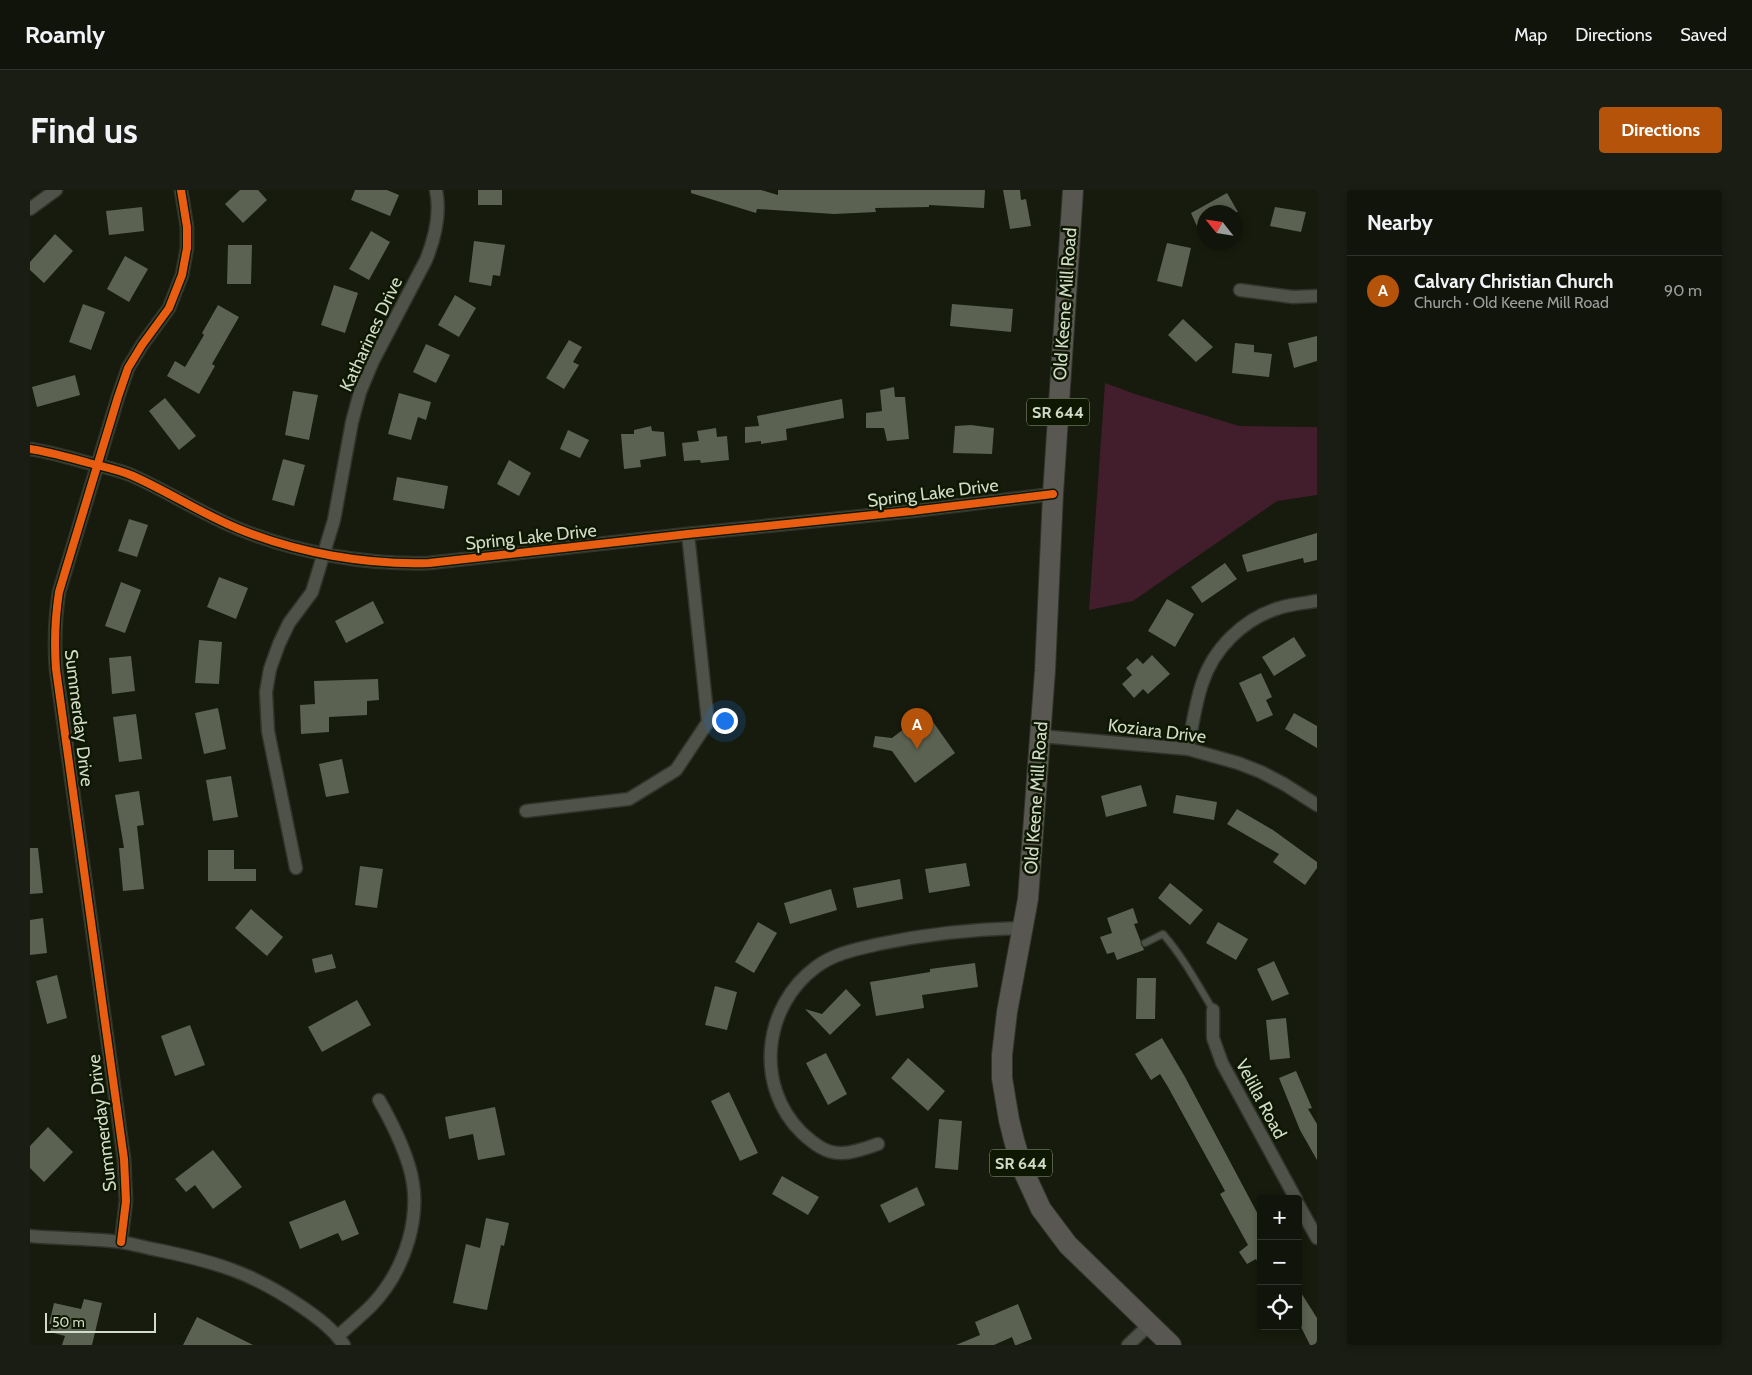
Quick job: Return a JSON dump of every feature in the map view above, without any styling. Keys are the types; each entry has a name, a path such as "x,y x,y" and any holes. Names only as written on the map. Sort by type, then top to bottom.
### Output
{"main road":[{"name":"Old Keene Mill Road","path":"1073,190 1052,494 1045,671 1028,899 1007,1012 1002,1055 1002,1078 1008,1120 1022,1168 1050,1223 1068,1245 1171,1345"}],"street":[{"path":"30,209 56,190"},
{"name":"Summerday Drive","path":"121,1242 126,1201 124,1160 58,678 54,643 55,617 59,592 128,368 169,308 182,275 187,248 187,228 181,190"},
{"name":"Katharines Drive","path":"296,868 268,731 266,692 270,669 278,644 289,623 312,592 334,520 352,422 360,392 373,361 432,246 438,213 436,190"},
{"path":"1240,290 1293,297 1317,296"},
{"name":"Spring Lake Drive","path":"30,449 48,452 132,476 204,514 240,530 293,547 371,562 401,564 429,563 1052,494"},
{"path":"526,811 629,799 676,770 708,722 688,534"},
{"path":"1188,748 1202,684 1213,659 1222,646 1241,627 1264,613 1289,605 1317,601"},
{"name":"Koziara Drive","path":"1040,736 1188,748 1238,762 1261,772 1317,805"},
{"path":"878,1144 842,1153 832,1152 809,1140 796,1127 786,1112 774,1083 770,1067 770,1043 778,1014 789,994 800,980 816,966 832,957 849,951 949,932 1022,928"},
{"name":"Velilla Road","path":"1212,1010 1213,1038 1222,1063 1294,1195"},
{"path":"30,1236 121,1242 194,1258 246,1275 285,1296 321,1320 341,1341 391,1280 404,1254 412,1223 414,1193 409,1167 395,1129 379,1100"},
{"path":"1302,1211 1317,1238"},
{"path":"1128,1345 1150,1324"}],"lane":[{"path":"1145,943 1163,934 1188,967 1212,1010"}],"shaded area":[{"path":"1105,383 1239,426 1317,427 1317,495 1277,501 1133,601 1089,610"}],"building":[{"path":"240,190 258,190 267,200 243,223 225,204"},
{"path":"355,190 387,190 399,195 390,216 351,200"},
{"path":"478,190 502,190 502,205 478,205"},
{"path":"691,190 761,190 778,195 778,190 985,190 984,208 929,205 929,207 875,208 876,212 834,214 757,209 756,213 691,193"},
{"path":"1003,190 1020,190 1021,200 1026,199 1031,226 1010,229"},
{"path":"1227,193 1234,205 1205,205"},
{"path":"142,207 144,231 109,235 106,211"},
{"path":"1275,207 1306,212 1301,232 1270,226"},
{"path":"1197,210 1197,226 1191,213"},
{"path":"371,231 390,242 369,280 349,269"},
{"path":"55,234 73,251 44,283 30,270 30,262"},
{"path":"474,241 505,245 500,276 493,275 491,286 469,282"},
{"path":"1167,243 1191,248 1182,287 1157,281"},
{"path":"228,245 252,245 251,284 227,284"},
{"path":"125,256 148,269 129,302 107,289"},
{"path":"334,285 358,293 345,333 321,325"},
{"path":"455,295 476,308 459,337 438,325"},
{"path":"83,304 105,312 91,350 69,342"},
{"path":"952,304 1013,309 1011,332 950,326"},
{"path":"218,305 239,317 212,364 215,366 199,394 167,376 175,361 185,367 204,335 202,333"},
{"path":"1183,319 1213,347 1196,362 1168,335"},
{"path":"1317,336 1317,361 1294,368 1288,343"},
{"path":"569,340 582,347 573,362 579,365 564,389 546,378"},
{"path":"1235,343 1254,345 1254,352 1272,354 1269,377 1232,373"},
{"path":"426,344 450,355 436,383 413,372"},
{"path":"75,375 80,395 37,407 32,387"},
{"path":"894,387 895,397 905,397 909,439 887,441 884,428 866,428 866,413 882,411 880,390"},
{"path":"293,391 318,395 309,440 285,435"},
{"path":"399,393 431,402 426,420 418,417 411,440 388,434"},
{"path":"165,398 196,436 179,450 149,411"},
{"path":"842,399 844,418 786,429 787,440 761,444 761,441 745,443 745,427 759,426 757,416"},
{"path":"971,425 994,428 992,454 953,453 955,426"},
{"path":"651,426 652,431 664,432 666,456 640,460 641,467 624,469 621,434 634,434 634,430"},
{"path":"716,428 717,437 727,436 729,460 701,463 700,460 684,461 682,443 699,441 697,431"},
{"path":"568,430 589,440 580,458 560,449"},
{"path":"283,459 305,465 294,506 272,500"},
{"path":"509,460 531,473 519,496 497,484"},
{"path":"397,477 448,486 444,509 393,500"},
{"path":"129,519 148,525 137,557 118,551"},
{"path":"1317,533 1317,560 1304,563 1303,558 1247,572 1242,555"},
{"path":"1225,563 1237,579 1202,603 1191,587"},
{"path":"219,577 248,588 236,619 207,607"},
{"path":"121,582 141,590 125,633 105,626"},
{"path":"1167,599 1194,614 1175,647 1148,631"},
{"path":"373,601 384,623 346,643 335,621"},
{"path":"1294,637 1306,656 1274,676 1262,657"},
{"path":"199,640 222,642 219,684 195,683"},
{"path":"1152,655 1170,674 1148,694 1143,689 1134,698 1122,684 1132,675 1126,668 1137,658 1143,664"},
{"path":"131,656 135,691 112,694 109,658"},
{"path":"1261,673 1272,697 1266,700 1273,715 1257,722 1239,683"},
{"path":"378,679 379,700 367,701 367,715 329,717 329,732 301,734 300,705 315,704 314,681"},
{"path":"218,708 226,749 204,754 195,713"},
{"path":"926,712 955,753 915,783 892,751 873,747 875,736 892,738"},
{"path":"1294,713 1317,726 1317,748 1285,729"},
{"path":"136,714 142,759 119,762 113,717"},
{"path":"342,759 349,793 326,797 319,764"},
{"path":"231,776 238,817 213,821 206,780"},
{"path":"1141,785 1147,806 1106,817 1101,796"},
{"path":"139,791 144,825 137,826 144,889 123,891 119,848 124,848 115,795"},
{"path":"1176,795 1217,802 1214,820 1173,813"},
{"path":"1237,809 1273,830 1317,862 1317,868 1305,885 1273,862 1279,854 1227,824"},
{"path":"30,848 38,848 43,893 30,894"},
{"path":"208,850 234,850 234,869 256,869 256,881 208,881"},
{"path":"966,863 970,886 929,893 925,869"},
{"path":"360,866 383,869 377,908 355,905"},
{"path":"900,879 903,899 857,908 853,888"},
{"path":"1170,883 1203,910 1190,925 1158,898"},
{"path":"831,889 837,910 790,924 784,903"},
{"path":"1133,908 1138,923 1134,924 1144,950 1117,960 1114,952 1107,954 1100,937 1112,933 1107,918"},
{"path":"251,909 283,937 267,956 235,928"},
{"path":"43,918 47,953 30,955 30,920"},
{"path":"758,922 777,933 754,973 735,962"},
{"path":"1218,922 1248,939 1236,960 1206,943"},
{"path":"332,954 336,968 315,973 312,959"},
{"path":"1274,961 1289,994 1272,1001 1257,969"},
{"path":"975,963 978,987 922,995 924,1008 876,1016 870,982 930,972 930,969"},
{"path":"57,975 67,1018 47,1024 36,981"},
{"path":"1137,978 1156,978 1155,1019 1136,1019"},
{"path":"715,986 737,992 727,1030 705,1025"},
{"path":"846,989 861,1005 830,1035 805,1009 822,1014"},
{"path":"357,1000 371,1025 322,1052 308,1027"},
{"path":"1286,1018 1290,1058 1270,1060 1266,1020"},
{"path":"190,1025 205,1065 175,1076 161,1036"},
{"path":"1162,1038 1185,1077 1257,1212 1257,1261 1256,1259 1247,1264 1239,1252 1248,1245 1220,1194 1225,1191 1168,1087 1160,1074 1151,1080 1135,1054"},
{"path":"826,1053 847,1094 828,1105 806,1063"},
{"path":"908,1058 945,1091 928,1111 891,1078"},
{"path":"1296,1071 1312,1108 1308,1109 1317,1124 1317,1160 1300,1130 1279,1078"},
{"path":"729,1092 758,1153 740,1161 711,1101"},
{"path":"495,1107 505,1155 478,1160 473,1134 449,1139 445,1117"},
{"path":"939,1119 962,1121 958,1170 935,1168"},
{"path":"48,1127 73,1152 44,1182 30,1168 30,1146"},
{"path":"213,1150 242,1187 213,1209 195,1185 186,1192 175,1179"},
{"path":"782,1176 819,1197 808,1215 772,1194"},
{"path":"917,1187 925,1205 889,1223 880,1205"},
{"path":"345,1200 359,1234 342,1241 338,1233 300,1249 289,1222"},
{"path":"486,1218 509,1223 504,1246 501,1245 487,1310 453,1303 466,1244 480,1248"},
{"path":"1302,1294 1317,1318 1317,1345 1310,1345 1302,1329"},
{"path":"84,1299 102,1303 92,1345 62,1345 65,1336 50,1332 52,1324 49,1324 54,1303 81,1309"},
{"path":"1018,1304 1032,1339 1017,1345 1015,1345 1012,1337 994,1345 956,1345 980,1335 975,1322"},
{"path":"197,1317 253,1345 183,1345"}],"cycle path":[{"path":"121,1242 126,1201 124,1159 56,669 56,621 59,592 128,368 169,308 182,275 187,248 187,227 181,190"},
{"path":"30,449 60,455 128,474 225,523 284,545 333,556 381,562 429,563 1053,494"}],"place":[{"name":"Calvary Christian Church","path":"917,749"}]}
